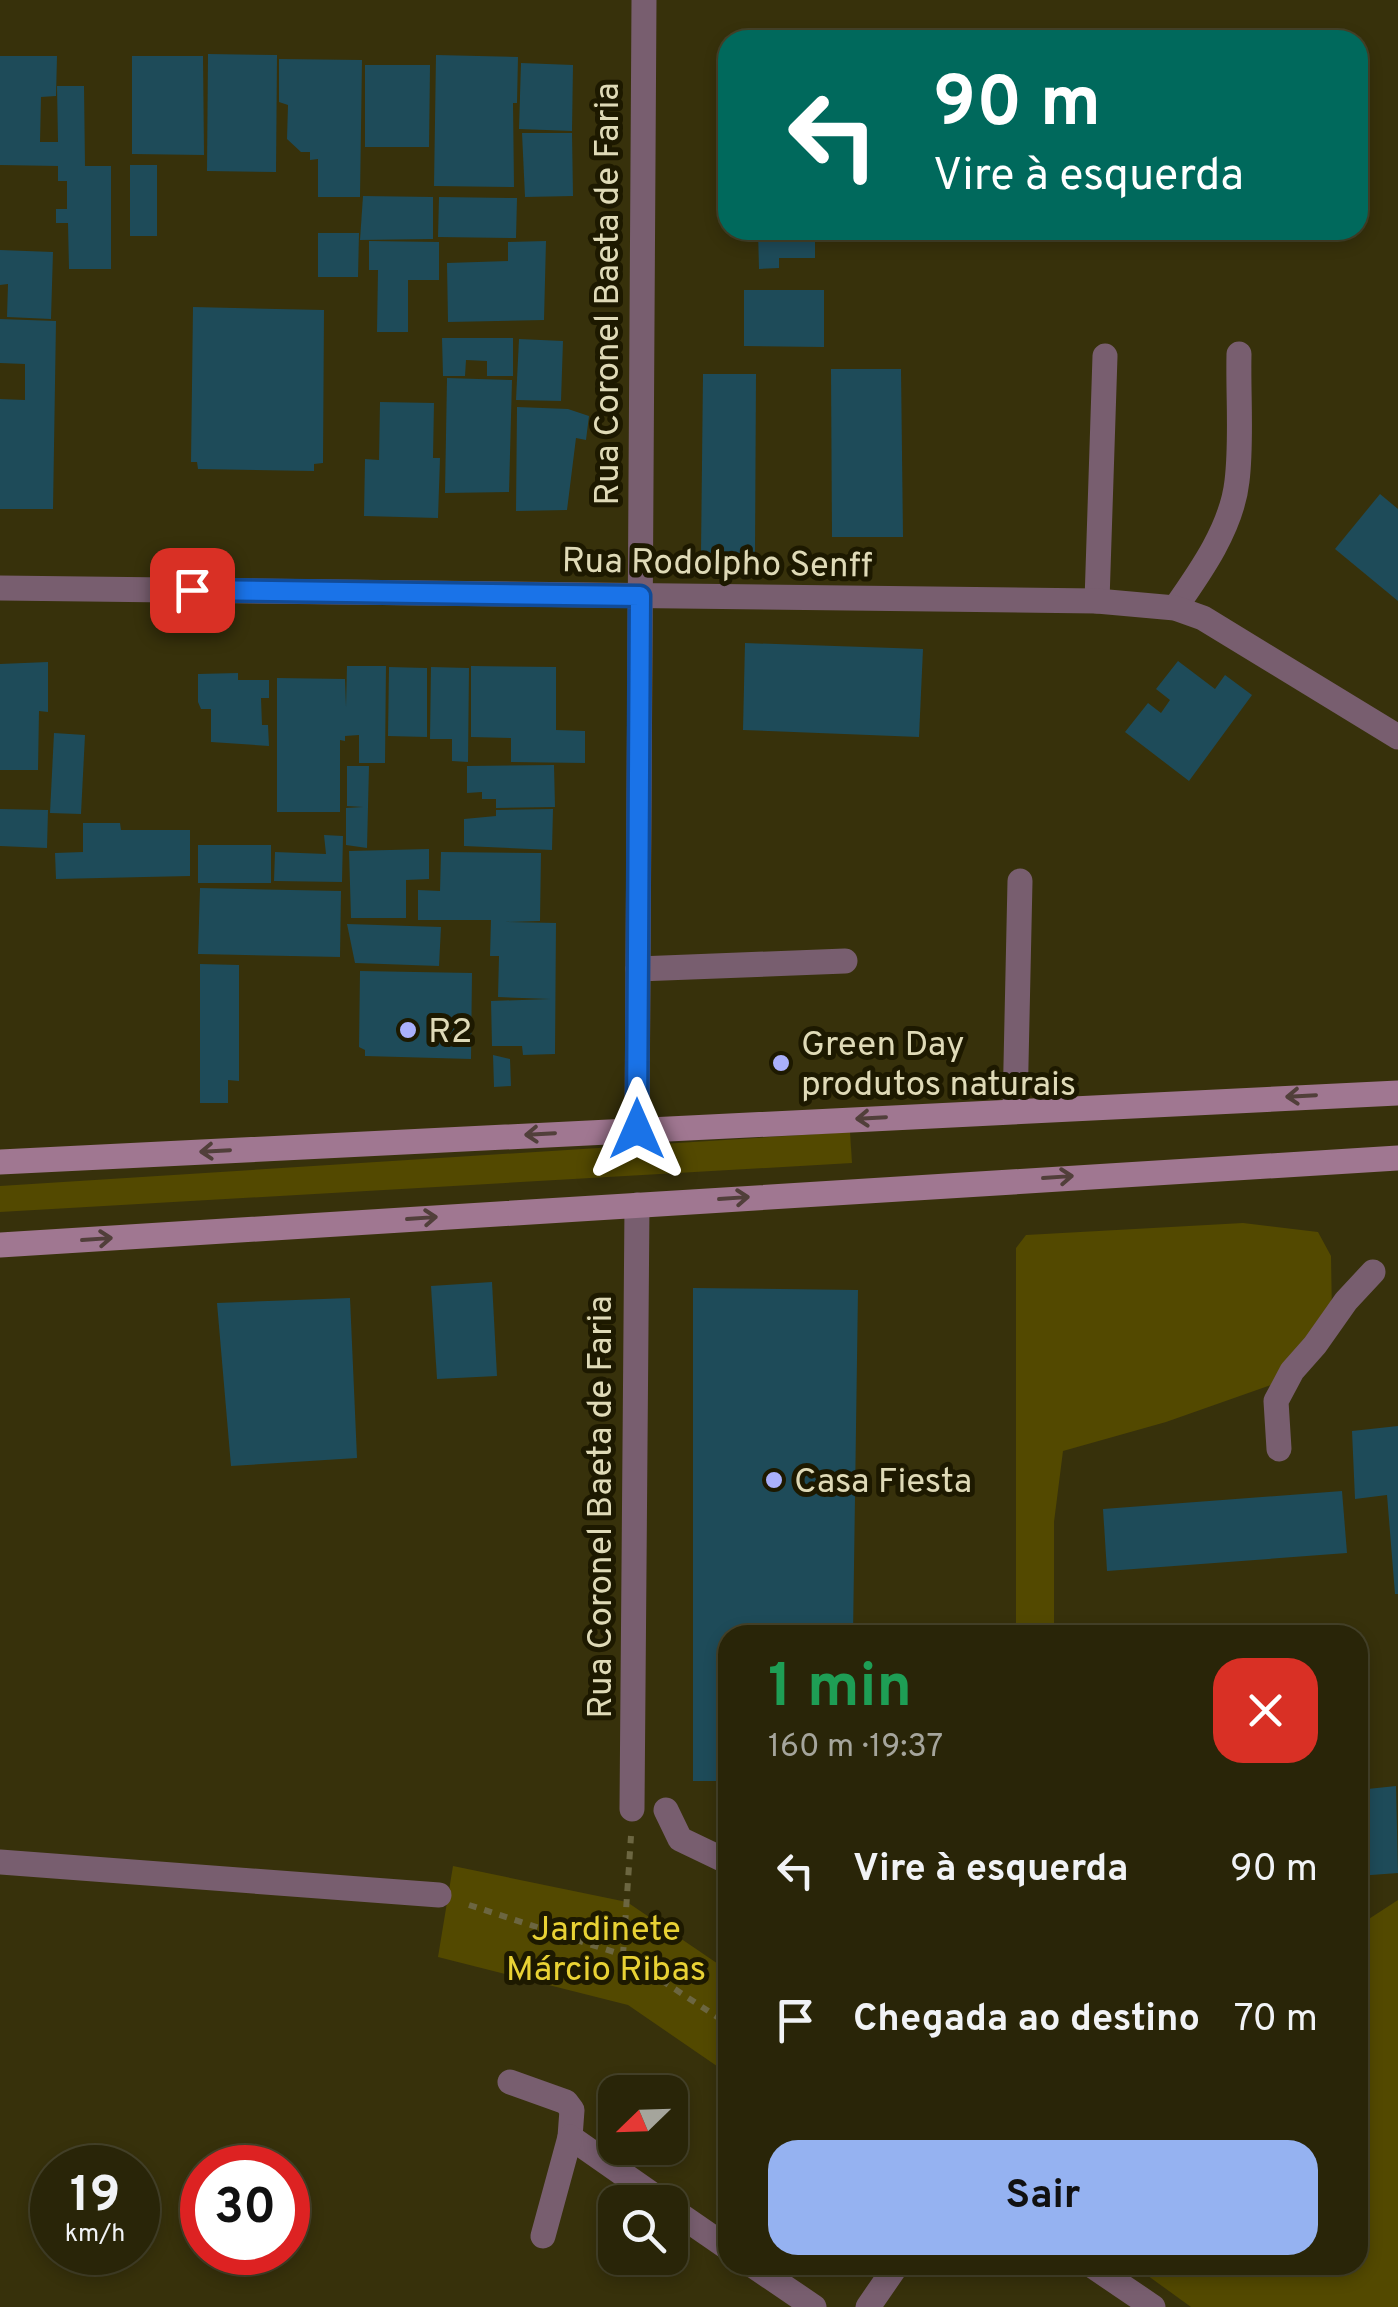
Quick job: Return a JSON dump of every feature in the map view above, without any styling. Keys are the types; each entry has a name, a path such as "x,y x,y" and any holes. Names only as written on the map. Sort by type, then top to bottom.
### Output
{"main road":[{"path":"0,1162 1398,1093"},
{"path":"0,1245 1398,1158"}],"street":[{"name":"Rua Coronel Baeta de Faria","path":"637,1129 644,0"},
{"path":"1175,608 1198,576 1228,517 1237,482 1239,354"},
{"path":"1097,601 1105,356"},
{"name":"Rua Rodolpho Senff","path":"0,588 1097,601 1175,608 1232,634 1398,736"},
{"path":"1015,1110 1020,881"},
{"path":"638,968 844,961"},
{"name":"Rua Coronel Baeta de Faria","path":"632,1809 637,1205"},
{"path":"1280,1448 1276,1401 1292,1371 1373,1272"},
{"path":"666,1810 680,1840 718,1857"},
{"path":"0,1862 439,1895"},
{"path":"510,2082 566,2102 572,2110 570,2137 544,2236"},
{"path":"570,2137 639,2185"},
{"path":"688,2220 718,2241"},
{"path":"767,2275 814,2307"},
{"path":"868,2307 889,2275"},
{"path":"1106,2275 1153,2307"}],"path":[{"path":"623,1955 632,1809"},
{"path":"439,1895 623,1955 718,2017"}],"green space":[{"path":"850,1132 852,1163 0,1212 0,1186"},
{"path":"1243,1223 1318,1232 1331,1256 1332,1316 1271,1385 1166,1422 1063,1451 1054,1522 1054,1625 1016,1625 1016,1248 1026,1235"},
{"name":"Jardinete Márcio Ribas","path":"453,1866 627,1902 718,1964 718,2067 628,2005 438,1957"},
{"path":"1398,1900 1398,2307 1191,2307 1147,2275 1368,2275 1368,1920"}],"building":[{"path":"208,54 277,55 276,172 207,171"},
{"path":"436,55 518,57 517,103 513,103 514,187 434,186"},
{"path":"0,56 57,56 56,96 41,97 40,142 58,142 57,86 84,86 85,166 111,166 111,269 69,269 68,223 56,223 56,209 67,209 67,181 58,181 58,166 0,165"},
{"path":"132,56 203,56 204,155 132,154"},
{"path":"279,59 362,60 360,197 318,197 318,159 310,160 310,152 301,152 287,139 288,105 279,102"},
{"path":"521,63 573,65 572,131 519,129"},
{"path":"365,65 430,65 429,147 365,147"},
{"path":"522,133 572,133 573,196 525,197"},
{"path":"130,165 157,165 157,236 130,236"},
{"path":"363,196 433,197 433,239 360,240"},
{"path":"439,197 517,198 516,238 438,237"},
{"path":"318,233 359,233 358,277 318,277"},
{"path":"758,240 815,240 815,258 779,258 779,268 759,269"},
{"path":"369,241 439,242 439,280 408,280 408,332 377,332 378,270 369,270"},
{"path":"546,241 544,320 448,322 447,263 508,261 508,242"},
{"path":"0,250 53,252 51,319 7,317 8,284 0,285"},
{"path":"744,290 824,290 824,347 744,346"},
{"path":"193,307 324,310 323,463 314,464 314,471 198,469 197,462 191,462"},
{"path":"0,319 56,321 53,509 0,509 0,399 25,400 25,364 0,363"},
{"path":"442,338 513,338 513,376 487,376 487,361 466,360 465,376 443,376"},
{"path":"519,339 563,341 561,401 516,400"},
{"path":"831,369 901,369 903,537 832,537"},
{"path":"703,374 756,374 755,553 701,553"},
{"path":"447,378 512,380 509,492 445,493"},
{"path":"380,402 434,403 433,458 440,458 438,518 364,516 365,459 379,460"},
{"path":"517,407 568,409 589,416 586,440 576,438 567,510 516,511"},
{"path":"1380,494 1398,509 1398,601 1335,549"},
{"path":"745,643 923,649 919,737 743,730"},
{"path":"1178,661 1215,689 1225,675 1252,695 1189,781 1125,732 1148,703 1161,713 1170,700 1156,689"},
{"path":"48,662 48,712 39,711 38,770 0,770 0,664"},
{"path":"347,666 386,666 385,763 359,763 359,735 345,736 345,741 340,740 340,812 277,812 277,678 345,679 346,707"},
{"path":"471,666 556,667 556,730 585,731 585,763 511,762 511,738 471,737"},
{"path":"389,667 427,668 427,737 388,736"},
{"path":"431,667 469,668 468,762 452,761 452,739 430,739"},
{"path":"238,673 238,680 269,680 269,698 261,698 262,725 268,725 269,746 211,742 211,709 201,709 198,702 198,674"},
{"path":"54,733 85,735 81,814 50,813"},
{"path":"554,765 555,807 496,808 496,799 482,799 482,792 467,793 467,766"},
{"path":"347,766 369,766 367,848 346,845 346,808 363,807 347,806"},
{"path":"0,809 48,810 47,848 0,846"},
{"path":"553,809 552,850 464,846 464,819 496,816 496,810"},
{"path":"83,823 120,823 121,830 190,830 190,876 56,879 55,853 83,852"},
{"path":"324,835 343,836 342,882 274,881 275,852 326,854"},
{"path":"198,845 271,845 271,883 198,883"},
{"path":"429,849 429,879 406,880 406,918 351,918 349,851"},
{"path":"441,852 541,853 540,921 505,922 556,923 555,1054 523,1055 522,1046 492,1046 491,1001 550,999 498,997 499,956 490,956 491,920 418,920 418,890 440,891"},
{"path":"200,888 341,891 340,957 198,954"},
{"path":"347,924 441,927 439,966 355,963"},
{"path":"200,964 239,965 239,1081 228,1080 228,1103 200,1103"},
{"path":"360,971 472,973 471,1059 365,1056 365,1050 359,1047"},
{"path":"493,1055 510,1059 511,1086 494,1087"},
{"path":"492,1282 497,1376 437,1379 431,1286"},
{"name":"Casa Fiesta","path":"693,1288 858,1290 853,1625 718,1625 718,1781 693,1781"},
{"path":"350,1298 357,1458 231,1466 217,1303"},
{"path":"1398,1426 1395,1594 1387,1495 1355,1499 1352,1431"},
{"path":"1342,1491 1347,1553 1107,1571 1103,1509"},
{"path":"1396,1786 1398,1873 1368,1875 1368,1789"}],"place":[{"name":"R2","path":"408,1030"},
{"name":"Green Day produtos naturais","path":"781,1063"},
{"name":"Casa Fiesta","path":"774,1480"}],"route":[{"path":"192,590 640,596 637,1129"}]}
